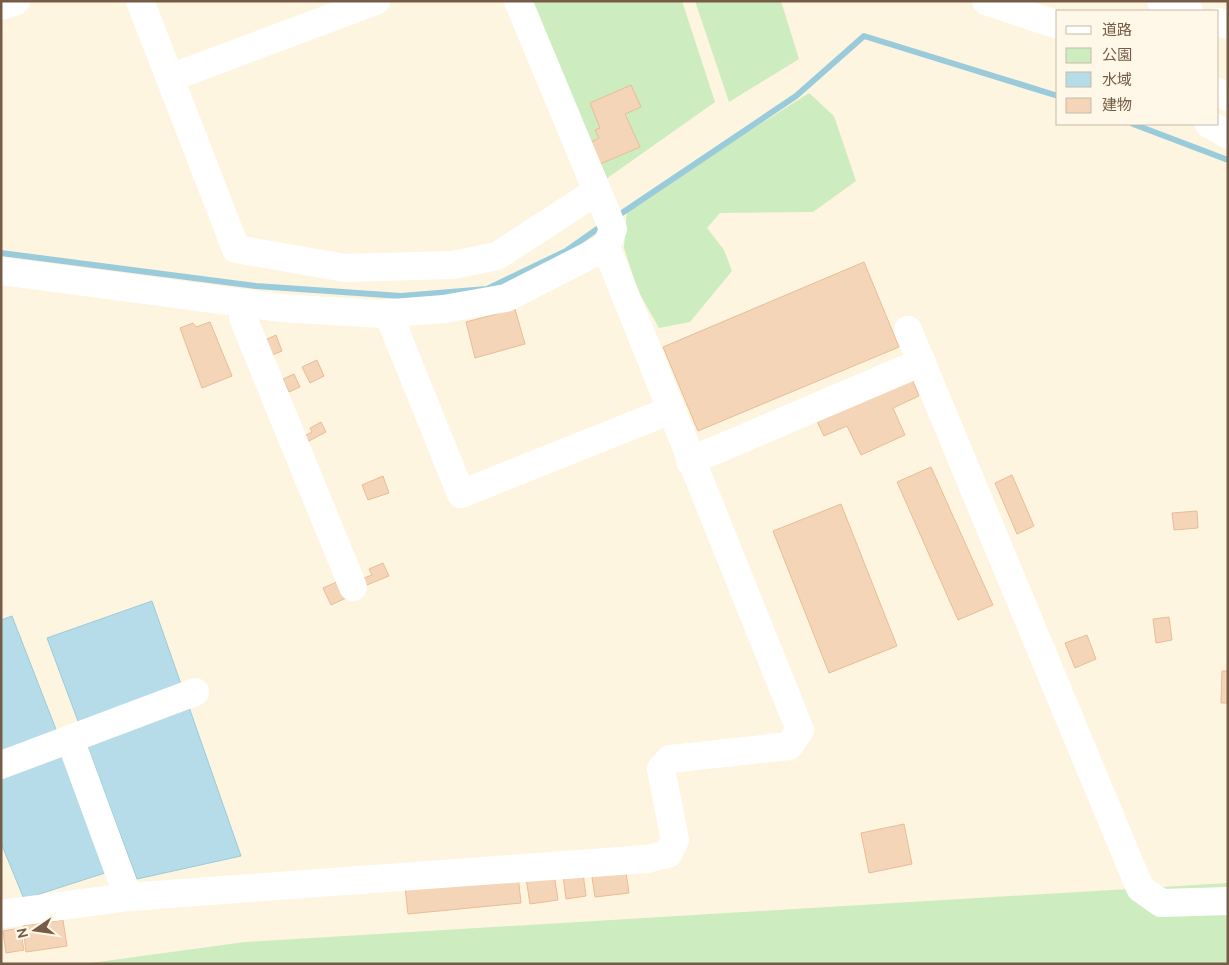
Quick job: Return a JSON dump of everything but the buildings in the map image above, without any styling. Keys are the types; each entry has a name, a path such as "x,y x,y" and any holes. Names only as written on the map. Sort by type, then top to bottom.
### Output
{"street":[{"path":"1,6 16,1"},
{"path":"140,1 236,249 346,268 453,265 497,256 597,190"},
{"path":"170,78 376,1"},
{"path":"1,271 282,308 388,313 444,309 506,298 606,247 613,229 518,1"},
{"path":"986,1 1056,24"},
{"path":"1161,1 1186,10"},
{"path":"1211,125 1228,135"},
{"path":"1,914 128,898 647,860 668,854 675,840 661,769 670,759 789,746 800,730 690,461 606,247"},
{"path":"244,303 243,318 353,587"},
{"path":"388,313 462,494 670,410"},
{"path":"908,330 1140,888 1161,903 1228,901"},
{"path":"690,461 922,362"},
{"path":"1,765 195,692"},
{"path":"70,739 128,898"}],"green space":[{"path":"533,1 682,1 715,102 606,179"},
{"path":"695,1 781,1 799,59 729,102"},
{"path":"809,93 834,116 856,181 813,212 720,213 707,228 724,250 732,271 690,322 659,328 638,291 624,248 627,209"},
{"path":"1228,883 1228,964 83,964 245,942"}],"water":[{"path":"152,601 241,856 137,879 47,638"},
{"path":"12,616 111,871 24,899 1,843 1,620"}],"waterway":[{"path":"616,217 796,96 864,36 1056,95"},
{"path":"1136,125 1228,160"},
{"path":"1,253 256,286 401,296 487,289 566,251 603,225"}]}
